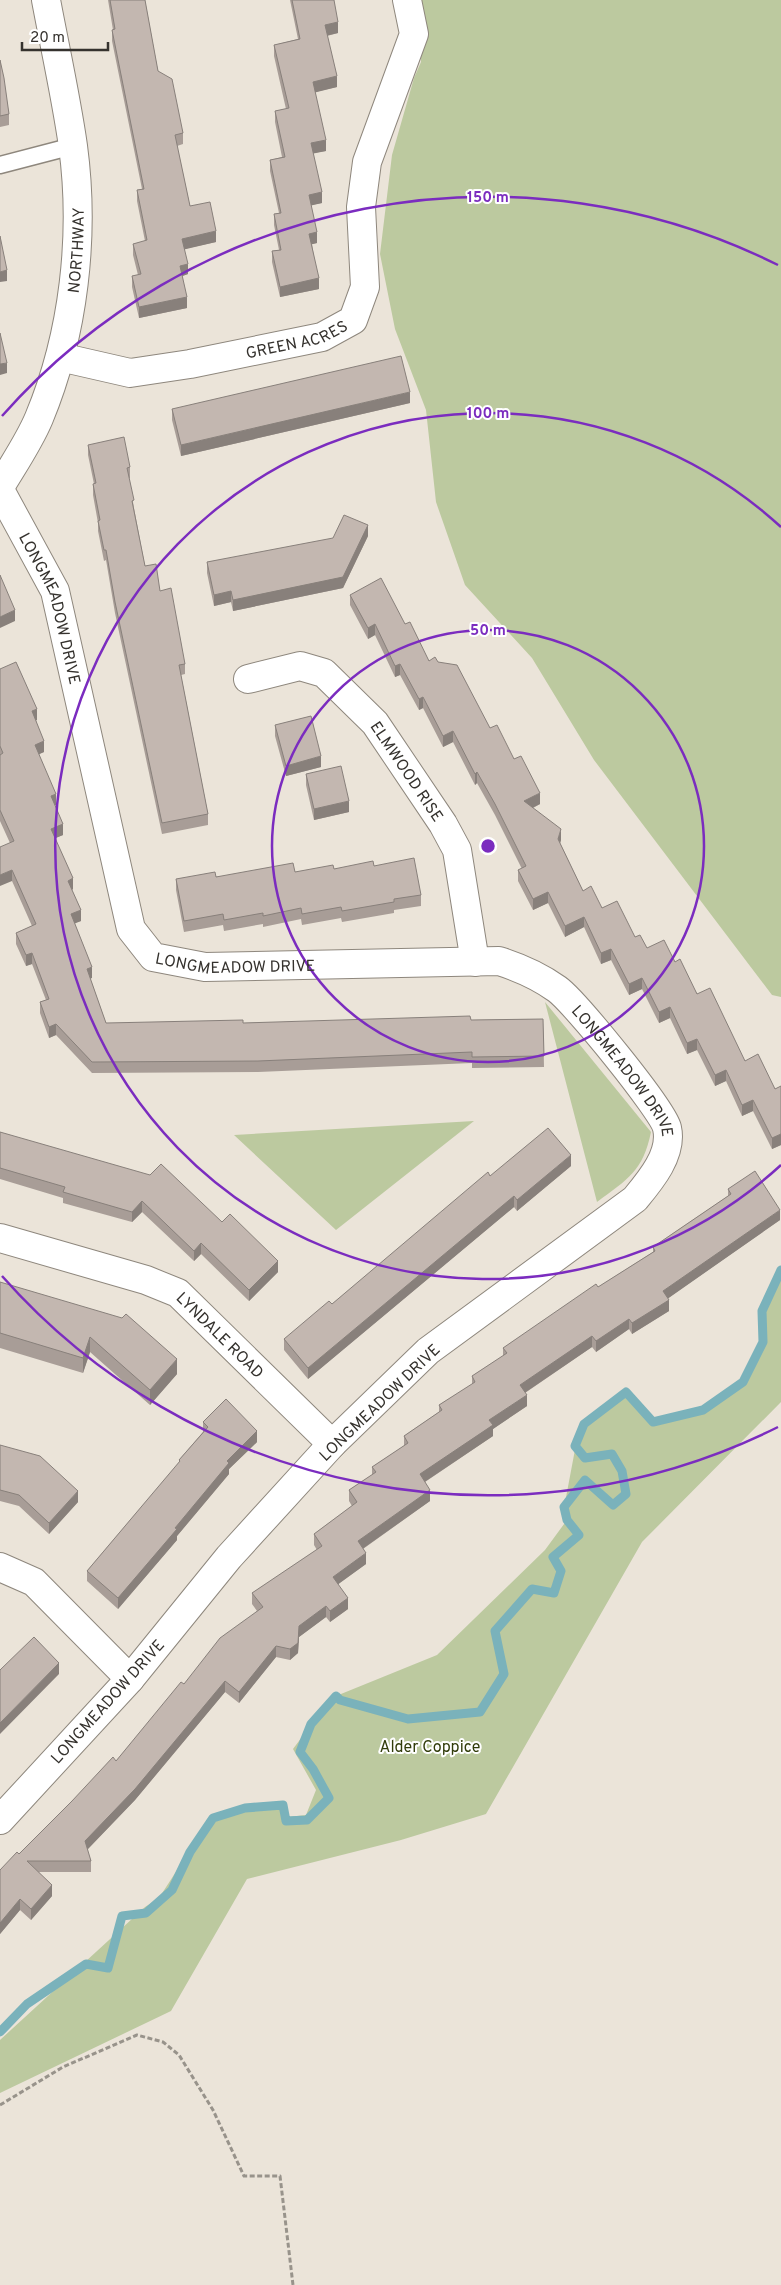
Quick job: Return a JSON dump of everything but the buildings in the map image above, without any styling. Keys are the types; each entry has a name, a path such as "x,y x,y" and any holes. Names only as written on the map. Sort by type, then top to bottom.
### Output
{"street":[{"name":"NORTHWAY","path":"0,489 38,419 60,357 72,291 78,211 73,146 46,0"},
{"name":"GREEN ACRES","path":"60,357 130,373 190,364 322,337 353,320 365,287 361,207 367,162 414,34 407,0"},
{"name":"LONGMEADOW DRIVE","path":"0,489 55,591 131,929 153,957 205,967 499,961 527,970 559,990 585,1017 653,1103 667,1128 666,1150 656,1174 635,1198 428,1352 332,1444 229,1557 130,1679 0,1820"},
{"name":"ELMWOOD RISE","path":"248,679 300,666 324,673 375,723 443,824 457,850 475,962"},
{"name":"LYNDALE ROAD","path":"0,1238 146,1280 178,1293 332,1444"},
{"path":"0,1567 34,1582 130,1679"}],"lane":[{"path":"0,165 73,146"}],"path":[{"path":"0,2105 63,2067 137,2035 162,2042 180,2055 213,2110 244,2176 280,2176 293,2285"}],"green space":[{"path":"418,0 781,0 781,997 772,995 594,760 532,658 465,585 436,502 426,410 395,329 380,254 392,155 414,78 421,62"},
{"path":"545,1002 651,1132 644,1156 633,1173 597,1202"},
{"path":"474,1121 336,1230 234,1135"},
{"name":"Alder Coppice","path":"781,1269 781,1402 642,1542 486,1814 401,1840 247,1879 171,2011 0,2093 0,2040 145,1907 159,1898 212,1816 284,1802 288,1817 306,1815 316,1790 293,1749 328,1702 336,1696 437,1655 545,1550 567,1520 564,1508 580,1423 622,1393 654,1421 703,1410 743,1383 762,1342 761,1311"}],"waterway":[{"path":"0,2032 27,2004 86,1964 108,1968 122,1916 146,1913 172,1890 190,1852 213,1818 245,1808 283,1805 286,1821 307,1820 329,1798 313,1769 300,1752 311,1724 336,1696 340,1700 408,1719 480,1712 504,1674 495,1631 532,1589 554,1593 561,1571 553,1557 579,1535 567,1520 564,1507 585,1480 613,1505 626,1494 622,1471 612,1454 585,1458 575,1446 584,1424 626,1392 653,1422 703,1410 743,1382 763,1342 762,1311 781,1270"}]}
